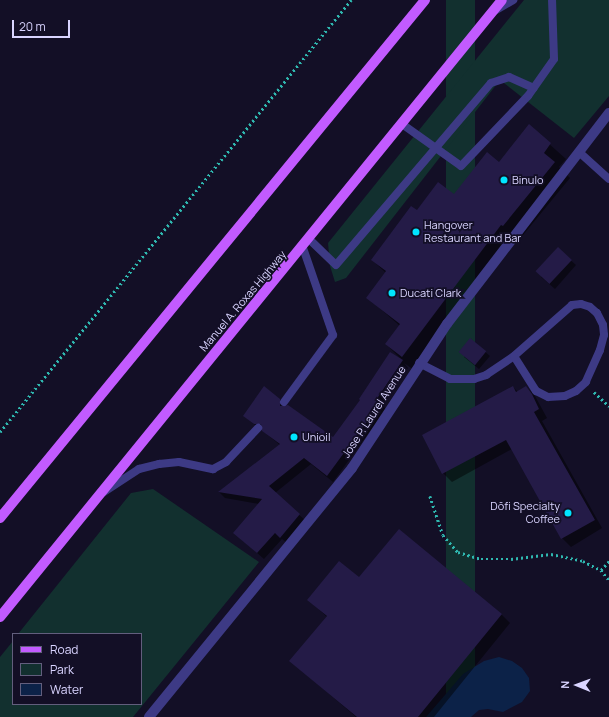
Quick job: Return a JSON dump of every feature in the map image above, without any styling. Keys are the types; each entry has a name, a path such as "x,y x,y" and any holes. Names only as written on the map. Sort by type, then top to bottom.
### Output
{"main road":[{"path":"0,518 425,0"},
{"name":"Manuel A. Roxas Highway","path":"0,617 94,499 303,248 502,0"}],"street":[{"name":"Jose P. Laurel Avenue","path":"149,717 352,468 419,363 503,248 609,113"}],"lane":[{"path":"493,11 513,0"},
{"path":"402,124 461,166 534,88 554,59 552,0"},
{"path":"309,239 336,265 434,148 491,83 509,77 534,88"},
{"path":"579,152 609,179"},
{"path":"284,402 333,335 303,248"},
{"path":"419,363 436,373 462,380 486,375 514,356 572,305 581,304 590,307 597,313 604,335 595,366 586,382 576,391 555,398 541,395 530,384 514,356"},
{"path":"94,499 139,469 159,464 179,462 213,469 226,462 258,428"}],"path":[{"path":"0,432 351,0"},
{"path":"586,382 609,406"},
{"path":"430,496 442,535 458,552 481,559 511,559 551,554 583,561 601,570 609,580"},
{"path":"601,570 609,561"}],"green space":[{"path":"446,0 475,0 475,705 446,705"},
{"path":"524,0 609,0 609,96 574,138 500,80 346,278 335,282 330,266 328,243"},
{"path":"153,489 259,562 133,717 0,717 0,657 12,642 12,705 142,705 142,633 19,633 131,493"}],"water":[{"path":"499,657 512,661 522,668 529,678 530,691 522,702 503,712 488,709 479,710 471,717 426,717 463,674 484,661"}],"building":[{"path":"529,124 551,143 544,153 555,162 503,226 501,225 402,357 385,344 400,324 366,298 386,271 371,260 411,206 417,210 438,182 454,194 487,152 499,162"},
{"path":"558,247 572,260 549,284 535,271"},
{"path":"470,338 486,351 475,365 459,352"},
{"path":"390,352 403,360 376,400 380,402 374,412 327,476 304,458 269,486 300,514 280,538 275,533 257,553 233,533 262,499 218,492 280,444 262,431 261,424 254,424 243,416 264,386 280,399 280,406 288,405 333,437 360,400 359,399"},
{"path":"513,386 516,392 526,386 532,394 539,409 534,412 595,520 561,539 506,440 442,474 422,435"},
{"path":"399,529 502,614 418,717 357,717 289,661 327,616 307,600 339,561 359,577"}],"place":[{"name":"Binulo","path":"504,180"},
{"name":"Hangover Restaurant and Bar","path":"416,232"},
{"name":"Ducati Clark","path":"392,293"},
{"name":"Unioil","path":"294,437"},
{"name":"Dōfi Specialty Coffee","path":"568,513"}]}
